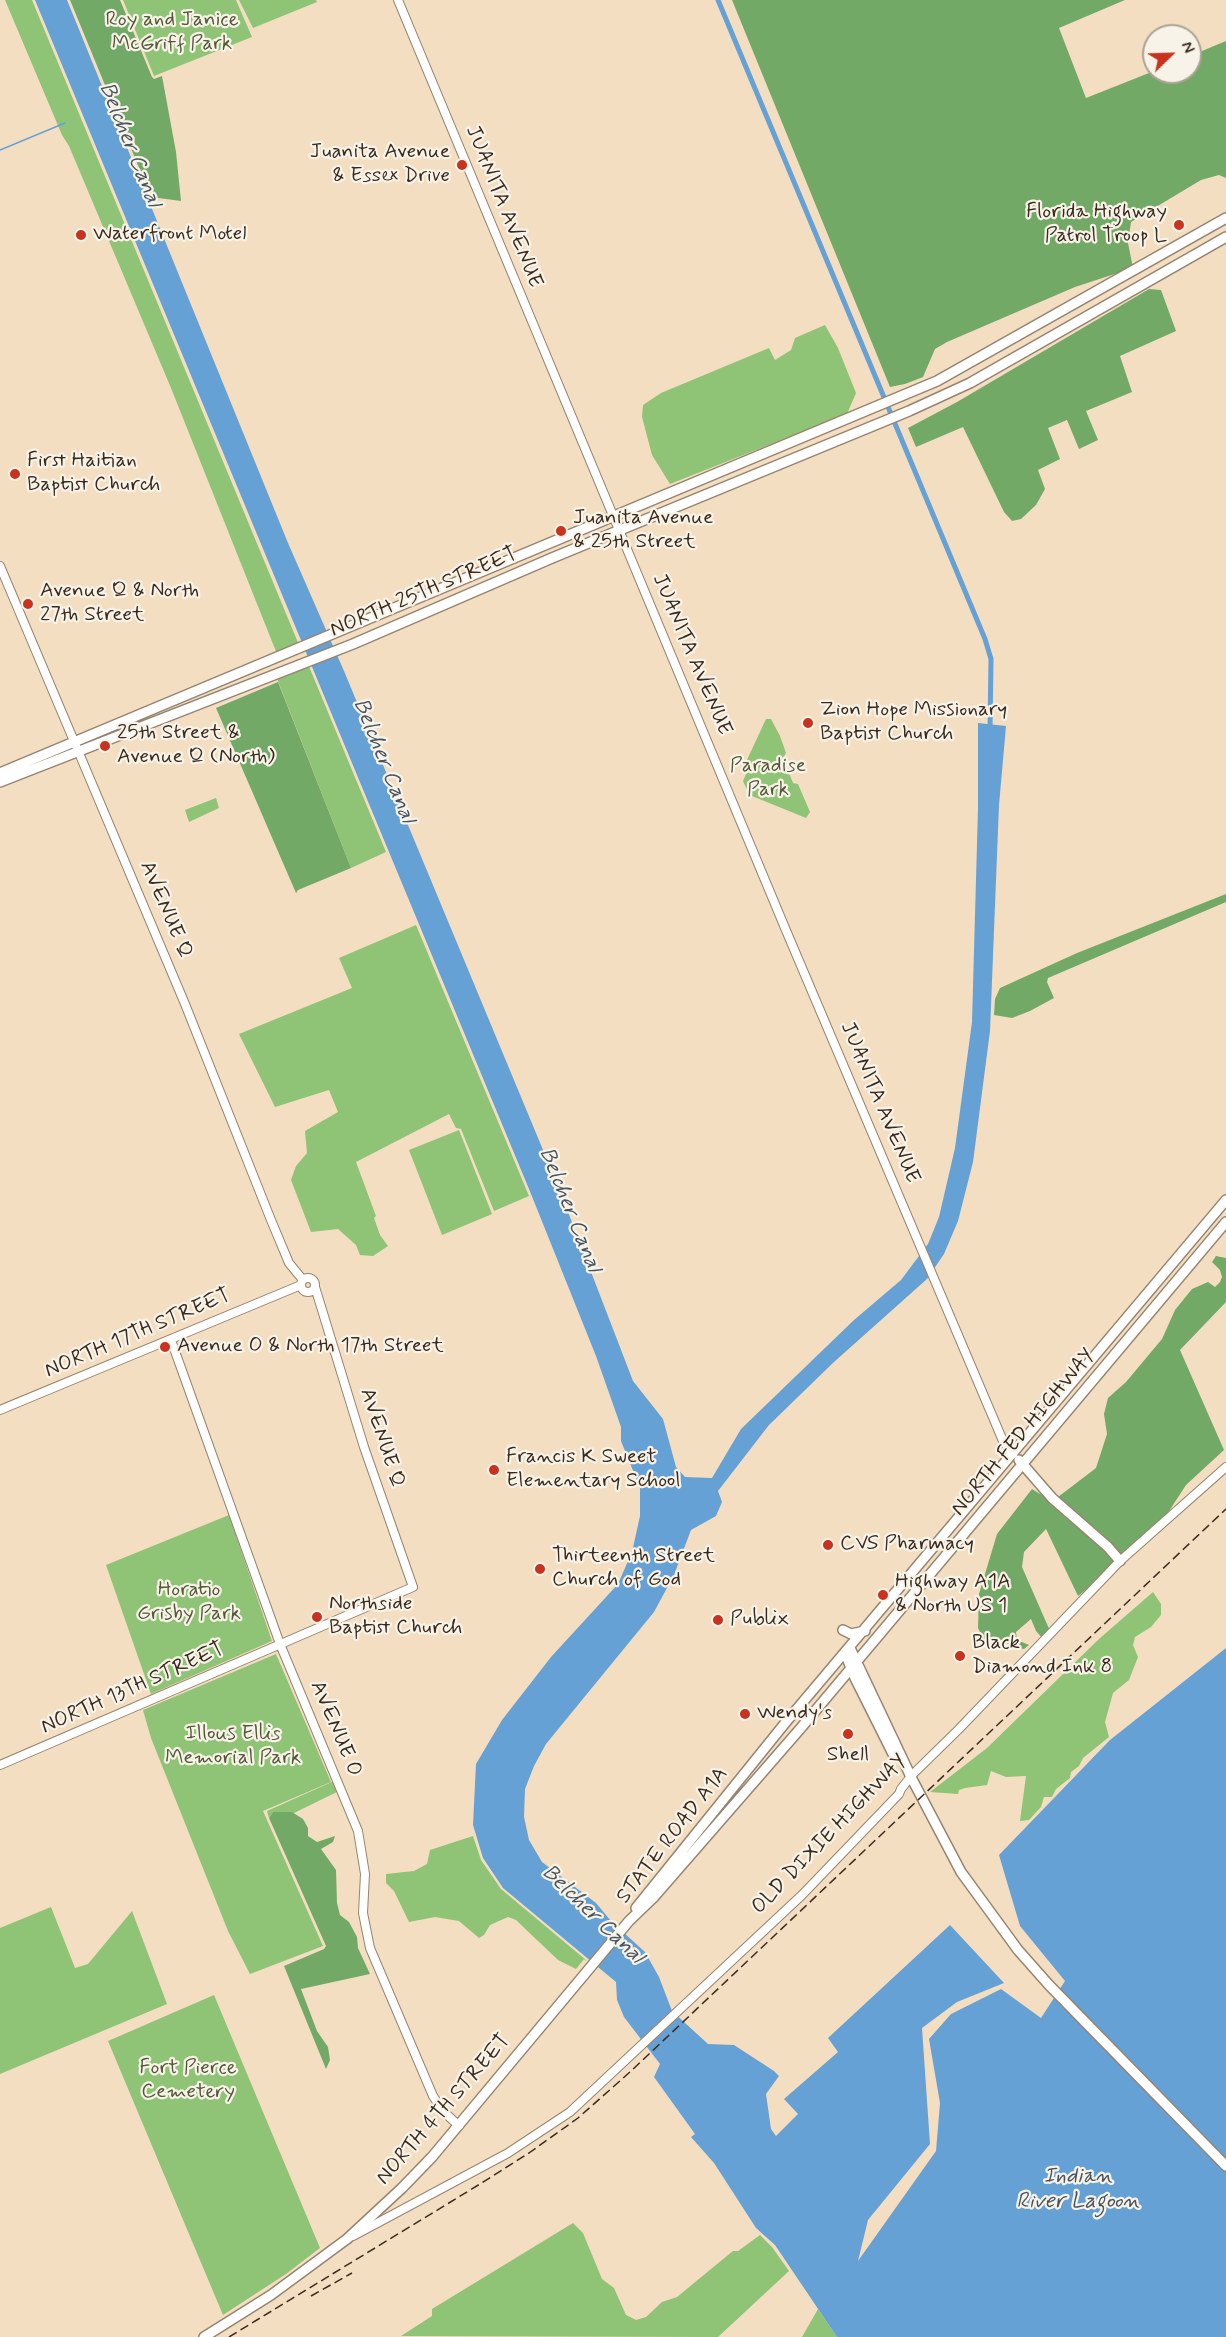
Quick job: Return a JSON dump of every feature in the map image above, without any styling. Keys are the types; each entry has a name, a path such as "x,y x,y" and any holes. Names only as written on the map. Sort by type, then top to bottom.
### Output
{"main road":[{"name":"NORTH 25TH STREET","path":"0,782 275,657 768,452 963,368 1226,218"},
{"name":"NORTH 25TH STREET","path":"0,773 305,662 909,411 970,383 1226,237"},
{"path":"754,474 757,462 768,452"},
{"path":"733,483 746,469 746,461"},
{"path":"421,615 419,607 430,593"},
{"path":"264,678 273,667 275,657"},
{"name":"NORTH FED HIGHWAY","path":"848,1651 1226,1200"},
{"path":"1204,1248 1210,1233 1207,1222"},
{"name":"NORTH FED HIGHWAY","path":"854,1665 1226,1222"},
{"path":"1013,1454 1052,1498 1108,1547 1120,1561"},
{"path":"843,1630 851,1634 865,1631"},
{"path":"848,1651 908,1784 957,1867 1018,1950 1049,1985 1226,2166"},
{"name":"STATE ROAD A1A","path":"629,1921 637,1907 786,1722 848,1651"},
{"name":"STATE ROAD A1A","path":"629,1921 652,1898 854,1665"},
{"name":"NORTH 4TH STREET","path":"204,2337 271,2295 347,2239 387,2202 459,2126 629,1921"}],"street":[{"name":"JUANITA AVENUE","path":"398,0 920,1245 1001,1436 1013,1454"},
{"name":"AVENUE Q","path":"0,566 199,1038 289,1263 317,1300 364,1448 413,1587"},
{"path":"290,1290 294,1282 294,1270"},
{"name":"NORTH 17TH STREET","path":"0,1410 307,1285"},
{"name":"AVENUE O","path":"171,1340 280,1644 358,1831 365,1874 363,1913 370,1948 433,2096 459,2126"},
{"name":"OLD DIXIE HIGHWAY","path":"347,2239 508,2153 570,2112 802,1894 871,1825 899,1794 912,1775 1120,1561 1226,1467"},
{"name":"NORTH 13TH STREET","path":"0,1765 413,1587"},
{"path":"387,2202 393,2212 401,2211"}],"green space":[{"path":"5,0 32,0 299,645 277,654 171,388"},
{"path":"70,0 120,0 152,77 154,79 162,76 176,152 181,201 151,197"},
{"name":"Roy and Janice McGriff Park","path":"123,0 236,0 252,37 154,76"},
{"path":"239,0 316,0 317,2 253,28"},
{"path":"732,0 1125,0 1059,28 1086,98 1142,76 1142,84 1202,84 1202,51 1226,41 1226,178 1219,175 1201,180 1131,222 1128,243 1133,268 1075,287 947,342 935,349 923,377 890,387"},
{"path":"1149,289 1161,290 1176,331 1120,356 1132,392 1086,411 1098,440 1079,449 1067,420 1048,428 1060,459 1038,470 1045,489 1036,505 1021,519 1012,521 1004,512 963,427 916,447 908,428 957,402"},
{"path":"825,325 838,348 856,393 847,414 670,484 652,455 642,417 643,405 661,393 769,348 775,360 791,350 795,338"},
{"path":"308,664 386,852 351,868 276,676"},
{"path":"278,682 351,868 298,890 296,893 216,708"},
{"name":"Paradise Park","path":"766,719 771,719 780,736 786,753 783,758 793,783 798,784 810,812 806,818 752,796 743,781 749,767 746,762"},
{"path":"216,798 219,808 189,822 185,810"},
{"path":"1226,894 1226,902 1048,978 1047,982 1054,998 1030,1011 1012,1018 994,1015 995,999 1000,988 1077,953"},
{"path":"416,925 529,1196 494,1211 461,1129 456,1128 449,1114 356,1162 376,1216 374,1218 380,1235 388,1246 373,1256 360,1255 356,1245 338,1229 311,1232 291,1180 296,1166 307,1153 305,1131 338,1112 329,1090 275,1107 239,1034 352,988 339,958"},
{"path":"459,1130 492,1214 442,1235 409,1150"},
{"path":"1216,1256 1226,1258 1226,1302 1180,1350 1224,1450 1186,1485 1160,1525 1123,1561 1078,1596 1046,1529 1024,1552 1022,1567 1050,1631 1043,1639 1036,1631 1031,1619 1016,1632 1017,1640 1029,1645 1024,1649 1011,1646 998,1638 986,1644 978,1628 979,1594 997,1534 1032,1489 1042,1495 1058,1497 1096,1468 1107,1434 1104,1414 1108,1398 1126,1382 1162,1339 1175,1310 1192,1289 1208,1282 1215,1287 1220,1282 1222,1277 1220,1270 1212,1262"},
{"name":"Horatio Grisby Park","path":"229,1515 272,1641 151,1694 106,1565"},
{"path":"1153,1592 1161,1604 1161,1615 1151,1627 1135,1637 1133,1645 1138,1657 1129,1680 1113,1693 1105,1722 1109,1737 1083,1758 1079,1766 1071,1772 1070,1778 1056,1789 1052,1797 1044,1797 1041,1807 1029,1820 1020,1821 1026,1776 1006,1777 991,1771 987,1785 965,1788 959,1790 958,1794 930,1792 987,1748 1099,1639"},
{"path":"278,1648 339,1791 294,1813 273,1812 269,1818 267,1811 334,1781 279,1652 275,1651 141,1707"},
{"name":"Illous Ellis Memorial Park","path":"276,1654 331,1782 263,1811 323,1946 250,1974 228,1931 151,1738 143,1710"},
{"path":"273,1812 292,1812 303,1819 308,1828 308,1836 317,1842 335,1836 333,1842 321,1849 336,1870 337,1903 340,1915 349,1922 357,1937 358,1948 370,1974 301,1989 317,2031 328,2047 330,2060 326,2069 284,1966 324,1949 326,1946 269,1818"},
{"path":"473,1836 481,1860 501,1889 586,1960 586,1961 584,1959 576,1969 558,1960 516,1920 508,1917 490,1925 484,1935 479,1938 459,1921 435,1917 409,1922 394,1891 386,1883 386,1874 414,1871 427,1864 430,1850"},
{"path":"51,1907 75,1968 88,1964 132,1911 167,2004 0,2074 0,1928"},
{"name":"Fort Pierce Cemetery","path":"214,1995 320,2248 286,2274 223,2315 108,2041"},
{"path":"573,2223 583,2233 602,2279 614,2288 626,2315 636,2320 646,2317 662,2302 677,2297 733,2251 738,2251 760,2235 772,2247 789,2271 718,2337 401,2336 432,2316 432,2309"},
{"path":"818,2309 837,2337 802,2337"}],"water":[{"name":"Indian River Lagoon","path":"35,0 67,0 288,543 344,671 558,1186 633,1381 663,1419 676,1467 685,1477 712,1478 741,1429 854,1320 901,1280 928,1244 939,1217 955,1148 972,1022 978,723 1006,726 999,805 990,1031 973,1162 958,1221 944,1254 927,1279 834,1362 769,1425 718,1491 722,1502 716,1516 691,1530 674,1575 654,1612 546,1744 525,1789 524,1817 529,1840 542,1862 596,1903 611,1921 645,1952 659,1977 672,2011 708,2044 734,2045 779,2076 766,2094 771,2129 776,2136 798,2114 784,2099 838,2052 828,2038 950,1925 1004,1983 957,2002 922,2028 930,2144 868,2220 858,2261 936,2151 940,2103 929,2039 951,2014 1001,1989 1041,2018 1065,1981 1020,1926 999,1855 1110,1740 1226,1648 1226,2337 837,2337 775,2245 756,2228 714,2163 691,2137 695,2134 654,2077 660,2064 624,2017 617,2000 616,1982 503,1888 483,1858 473,1825 476,1764 502,1720 551,1657 618,1584 632,1552 640,1516 640,1488 621,1441 621,1427 596,1356 529,1189"}],"waterway":[{"path":"718,0 985,639 991,659 990,730"},
{"path":"0,150 65,123"}],"railway":[{"path":"229,2337 480,2184 578,2118 630,2072 1226,1509"},
{"path":"311,2296 352,2273"}],"place":[{"name":"Juanita Avenue & Essex Drive","path":"462,165"},
{"name":"Florida Highway Patrol Troop L","path":"1179,225"},
{"name":"Waterfront Motel","path":"81,235"},
{"name":"First Haitian Baptist Church","path":"15,474"},
{"name":"Juanita Avenue & 25th Street","path":"561,531"},
{"name":"Avenue Q & North 27th Street","path":"28,604"},
{"name":"Zion Hope Missionary Baptist Church","path":"808,723"},
{"name":"25th Street & Avenue Q (North)","path":"105,746"},
{"name":"Avenue O & North 17th Street","path":"165,1347"},
{"name":"Francis K Sweet Elementary School","path":"494,1470"},
{"name":"CVS Pharmacy","path":"828,1545"},
{"name":"Thirteenth Street Church of God","path":"540,1569"},
{"name":"Highway A1A & North US 1","path":"883,1595"},
{"name":"Northside Baptist Church","path":"317,1617"},
{"name":"Publix","path":"718,1620"},
{"name":"Black Diamond Ink 8","path":"960,1656"},
{"name":"Wendy's","path":"745,1714"},
{"name":"Shell","path":"848,1734"}],"water label":[{"name":"Belcher Canal","path":"129,145"},
{"name":"Belcher Canal","path":"383,761"},
{"name":"Belcher Canal","path":"569,1210"},
{"name":"Belcher Canal","path":"592,1915"}]}
